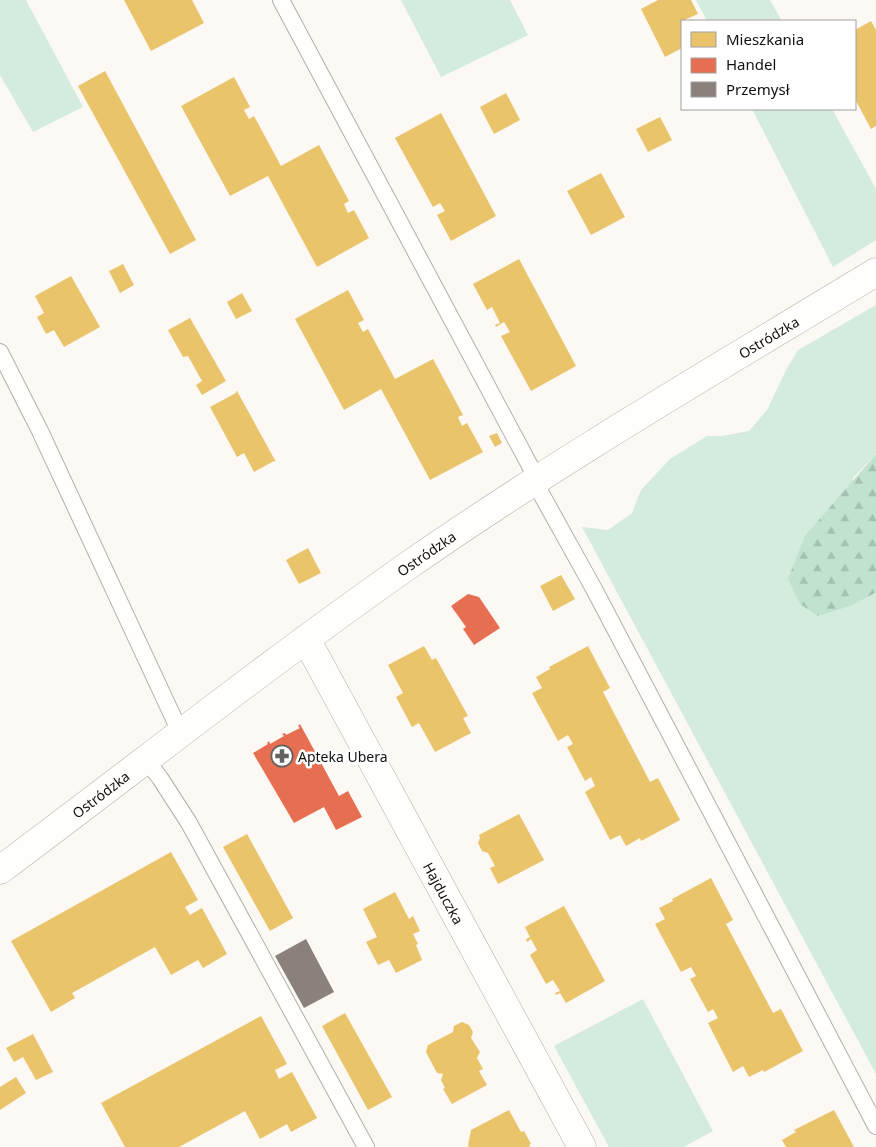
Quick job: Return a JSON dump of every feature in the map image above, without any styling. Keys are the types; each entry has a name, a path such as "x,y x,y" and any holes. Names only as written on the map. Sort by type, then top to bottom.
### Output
{"street":[{"name":"Ostródzka","path":"0,870 306,639 406,567 536,480 660,402 876,272"},
{"name":"Hajduczka","path":"306,639 582,1147"}],"lane":[{"path":"281,0 876,1126"},
{"path":"0,352 40,431 181,734"},
{"path":"146,760 189,823 366,1147"}],"green space":[{"path":"0,0 26,0 83,107 33,132 0,75"},
{"path":"401,0 510,0 528,35 441,77"},
{"path":"696,0 770,0 781,20 706,20"},
{"path":"753,110 833,110 876,189 876,240 833,267"},
{"path":"876,305 876,454 853,478 853,605 876,594 876,1074 582,527 608,530 632,513 641,490 670,459 707,436 722,436 749,431 767,410 798,350"},
{"path":"876,454 876,594 853,605 818,616 800,604 788,579 805,536"},
{"path":"643,999 713,1131 684,1147 609,1147 554,1046"}],"building: Mieszkania":[{"path":"124,0 192,0 204,23 151,51"},
{"path":"658,0 691,0 698,14 681,20 681,49 665,57 641,9"},
{"path":"871,21 876,30 876,126 871,129 856,101 856,29"},
{"path":"105,71 196,240 170,254 78,86"},
{"path":"234,77 250,107 244,110 249,119 254,116 281,166 319,145 349,201 344,204 348,213 354,210 369,238 317,267 268,176 230,196 181,106"},
{"path":"506,93 520,120 494,134 480,107"},
{"path":"441,113 496,216 451,241 437,215 445,211 440,203 433,207 395,138"},
{"path":"660,117 672,140 648,152 636,129"},
{"path":"601,173 625,217 591,235 567,191"},
{"path":"519,259 576,366 531,391 501,336 510,332 504,322 496,327 495,325 500,323 492,307 487,310 473,284"},
{"path":"123,264 134,285 120,293 109,271"},
{"path":"71,276 100,327 64,347 54,330 46,334 37,317 44,313 35,296"},
{"path":"348,290 364,320 358,323 363,332 368,329 395,379 433,359 463,415 458,417 462,426 467,423 483,452 430,480 381,389 344,410 295,319"},
{"path":"242,293 252,311 236,319 227,302"},
{"path":"190,318 226,381 202,395 196,385 202,381 188,356 183,357 168,330"},
{"path":"236,391 276,462 274,461 254,472 244,453 237,457 210,407 236,393"},
{"path":"497,433 502,443 495,447 489,436"},
{"path":"308,548 321,573 299,584 286,560"},
{"path":"561,575 575,599 553,611 540,586"},
{"path":"424,646 432,660 436,658 468,716 463,718 471,733 435,752 419,723 412,727 396,697 403,693 388,665"},
{"path":"588,646 610,688 603,692 650,782 658,778 680,820 641,841 640,838 626,846 620,835 610,840 585,792 595,786 591,777 585,781 567,747 573,744 568,735 558,741 532,693 542,688 536,677 550,669 549,667"},
{"path":"519,814 544,860 498,884 490,868 495,866 488,853 482,851 478,843 479,835"},
{"path":"247,834 293,918 270,931 223,847"},
{"path":"171,852 198,900 185,907 190,915 202,908 227,954 203,968 198,960 171,975 155,947 72,993 75,998 51,1012 11,941"},
{"path":"711,878 733,920 726,924 773,1013 781,1009 803,1051 764,1072 763,1070 749,1077 743,1066 733,1072 708,1023 718,1018 713,1009 708,1012 690,979 696,976 691,967 681,972 655,924 665,919 659,908"},
{"path":"395,892 409,919 413,916 420,931 413,934 422,960 396,973 389,960 378,965 366,942 377,937 363,909"},
{"path":"564,906 605,981 566,1003 560,993 556,995 555,993 560,991 553,980 546,984 530,955 537,950 531,939 527,942 526,939 530,937 525,927"},
{"path":"345,1013 392,1097 368,1110 322,1026"},
{"path":"261,1016 287,1064 275,1070 279,1079 292,1072 317,1118 291,1132 287,1124 260,1139 245,1111 179,1147 125,1147 101,1103"},
{"path":"462,1022 469,1025 473,1032 471,1038 480,1052 477,1058 483,1069 479,1071 487,1085 452,1104 443,1089 445,1088 441,1080 443,1074 437,1073 426,1052 428,1045 453,1032 454,1026"},
{"path":"33,1034 53,1072 36,1080 23,1057 14,1062 6,1048"},
{"path":"16,1077 26,1093 0,1110 0,1087"},
{"path":"509,1110 521,1132 524,1131 531,1144 529,1145 530,1147 469,1147 471,1130"},
{"path":"834,1110 854,1147 786,1147 782,1140 796,1132 794,1130"}],"building: Handel":[{"path":"468,594 479,597 500,628 474,645 463,629 466,627 451,606"},
{"path":"300,724 339,796 348,791 362,817 336,830 324,807 294,823 253,753 268,744 269,741 270,744 284,736 282,734 285,733 286,735 300,728 298,726"}],"building: Przemysł":[{"path":"306,939 334,992 304,1008 275,956"}],"place":[{"name":"Apteka Ubera","path":"282,756"}]}
